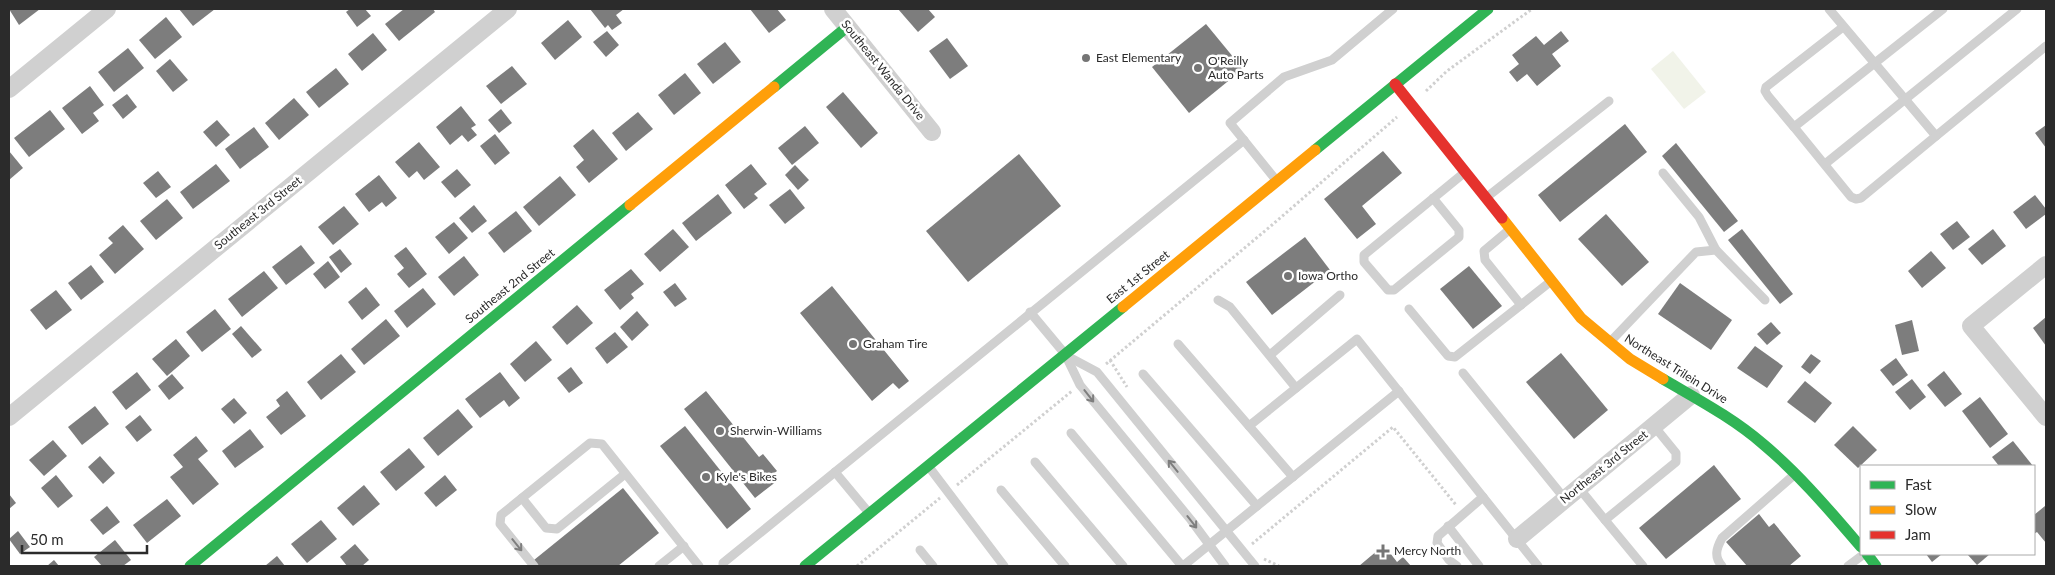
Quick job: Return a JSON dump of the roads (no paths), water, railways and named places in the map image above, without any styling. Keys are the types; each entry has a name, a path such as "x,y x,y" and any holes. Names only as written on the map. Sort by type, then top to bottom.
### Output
{"street":[{"path":"9,90 107,9"},
{"name":"Southeast 3rd Street","path":"9,417 508,9"},
{"name":"Southeast Wanda Drive","path":"833,9 932,132"},
{"name":"East 1st Street","path":"805,566 1488,9"},
{"name":"Southeast 2nd Street","path":"190,566 847,27"},
{"name":"Northeast Trilein Drive","path":"1395,84 1550,282 1581,318 1630,359 1691,395 1762,443 1796,473 1835,514 1860,546"},
{"path":"2046,265 1971,326 2046,417"},
{"name":"Northeast 3rd Street","path":"1517,539 1691,395"},
{"path":"1866,555 1876,566"}],"lane":[{"path":"1276,181 1230,123 1284,76 1332,60 1393,9"},
{"path":"1828,9 1936,136"},
{"path":"1794,127 1943,9"},
{"path":"1825,164 2017,9"},
{"path":"1843,27 1766,87 1765,91 1851,197 1856,199 1861,198 2046,46"},
{"path":"1485,199 1609,101"},
{"path":"722,565 1030,312 1244,140"},
{"path":"1433,198 1459,230 1459,237 1394,290 1388,290 1364,262 1364,255 1464,172"},
{"path":"1663,173 1699,217 1716,250 1765,300"},
{"path":"1509,230 1484,251 1485,260 1521,305"},
{"path":"1609,343 1696,252 1716,250"},
{"path":"1409,309 1448,356 1455,357 1550,282"},
{"path":"1270,355 1340,295"},
{"path":"1218,300 1230,307 1296,388"},
{"path":"1030,312 1064,354 1080,385 1225,566"},
{"path":"1249,426 1357,339 1538,566"},
{"path":"1178,344 1293,477"},
{"path":"1064,354 1097,372 1252,566"},
{"path":"1463,373 1572,493 1605,520 1643,566"},
{"path":"1143,374 1257,506"},
{"path":"1072,433 1182,566 1399,391"},
{"path":"1605,520 1676,462 1676,453 1654,426"},
{"path":"534,566 500,524 501,515 590,443 602,444 699,566"},
{"path":"1035,462 1123,566"},
{"path":"928,466 1004,566"},
{"path":"836,472 870,513"},
{"path":"1722,566 1717,560 1716,548 1722,538 1796,473"},
{"path":"522,498 546,528 557,529 625,474"},
{"path":"1001,490 1065,566"},
{"path":"1457,566 1449,560 1437,543 1438,536 1483,497"},
{"path":"1448,526 1480,566"},
{"path":"659,566 684,546"},
{"path":"920,550 933,566"},
{"path":"1848,566 1864,555"}],"place":[{"name":"East Elementary","path":"1086,58"},
{"name":"O'Reilly Auto Parts","path":"1198,68"},
{"name":"Iowa Ortho","path":"1288,276"},
{"name":"Graham Tire","path":"853,344"},
{"name":"Sherwin-Williams","path":"720,431"},
{"name":"Kyle's Bikes","path":"706,477"},
{"name":"Mercy North","path":"1383,551"}]}
